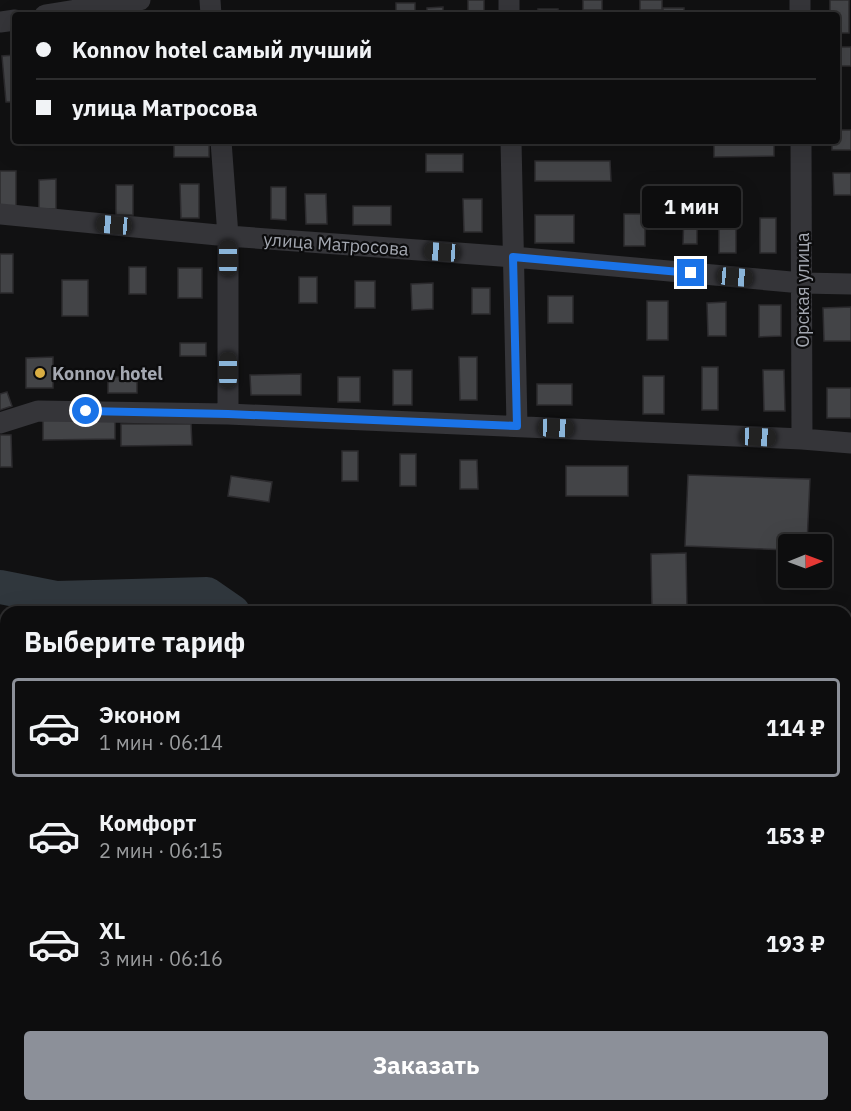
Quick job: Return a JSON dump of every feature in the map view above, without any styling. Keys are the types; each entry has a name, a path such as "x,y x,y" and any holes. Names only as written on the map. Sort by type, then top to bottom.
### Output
{"street":[{"path":"64,12 140,0"},
{"path":"221,144 228,236 228,414"},
{"path":"511,144 517,426"},
{"name":"Орская улица","path":"801,144 802,439"},
{"name":"улица Матросова","path":"0,214 228,236 513,257 802,283 851,284"},
{"path":"0,423 38,411 228,414 851,443"}],"building":[{"path":"468,0 484,0 484,12 468,12"},
{"path":"583,0 602,0 602,10 583,10"},
{"path":"640,0 662,0 662,10 640,10"},
{"path":"830,0 849,0 849,33 840,33 840,12 830,12"},
{"path":"396,3 415,3 415,12 396,12"},
{"path":"443,7 443,12 427,12 427,8"},
{"path":"663,8 684,8 684,12 663,12"},
{"path":"538,9 558,9 558,12 538,12"},
{"path":"840,47 851,47 851,66 840,66"},
{"path":"12,55 12,102 6,102 2,56"},
{"path":"840,130 851,130 851,150 832,150 832,144 840,144"},
{"path":"174,144 209,144 209,157 174,157"},
{"path":"714,144 774,144 774,156 714,157"},
{"path":"426,154 463,154 463,172 426,172"},
{"path":"535,161 610,161 611,181 535,181"},
{"path":"0,171 16,171 16,207 0,207"},
{"path":"833,173 851,173 851,195 834,195"},
{"path":"56,179 56,209 39,209 39,180"},
{"path":"180,184 199,184 199,218 181,218"},
{"path":"116,185 133,185 133,215 116,215"},
{"path":"271,187 286,187 286,220 271,219"},
{"path":"305,194 326,194 327,224 306,224"},
{"path":"463,199 482,199 482,232 464,232"},
{"path":"353,206 391,206 391,225 353,225"},
{"path":"624,214 645,214 645,246 624,246"},
{"path":"684,214 697,214 697,244 683,244"},
{"path":"535,215 574,215 574,243 535,243"},
{"path":"719,217 736,217 736,253 719,253"},
{"path":"760,218 776,218 776,253 760,253"},
{"path":"0,254 13,254 13,293 0,293"},
{"path":"129,267 146,267 146,294 129,294"},
{"path":"178,268 202,268 202,298 178,298"},
{"path":"299,277 317,277 317,303 299,303"},
{"path":"62,280 88,280 88,316 62,316"},
{"path":"355,281 375,281 375,308 355,308"},
{"path":"433,283 433,309 412,310 411,284"},
{"path":"472,288 490,288 490,314 472,314"},
{"path":"548,296 573,296 573,323 548,323"},
{"path":"647,301 668,301 668,340 647,340"},
{"path":"726,302 726,336 708,336 707,303"},
{"path":"759,305 781,305 781,336 759,337"},
{"path":"851,307 851,341 824,341 823,308"},
{"path":"180,343 206,343 206,356 180,356"},
{"name":"Konnov hotel","path":"53,357 53,388 26,388 26,358"},
{"path":"459,357 477,357 477,400 460,400"},
{"path":"702,367 718,367 718,410 702,410"},
{"path":"393,370 412,370 412,405 393,405"},
{"path":"763,370 784,370 785,411 764,411"},
{"path":"301,374 301,395 251,395 250,375"},
{"path":"137,376 137,393 108,393 108,377"},
{"path":"643,376 664,376 664,414 643,414"},
{"path":"338,377 360,377 360,402 338,402"},
{"path":"537,384 572,384 572,405 537,405"},
{"path":"827,388 851,388 851,418 827,418"},
{"path":"7,392 12,406 0,410 0,394"},
{"path":"43,417 115,417 115,439 43,440"},
{"path":"121,424 191,424 192,445 121,446"},
{"path":"0,435 11,435 12,467 0,467"},
{"path":"342,451 358,451 358,481 342,481"},
{"path":"400,454 416,454 416,486 400,486"},
{"path":"460,460 477,460 478,489 460,489"},
{"path":"566,466 628,466 628,496 566,496"},
{"path":"688,475 810,479 807,534 778,534 778,550 685,546"},
{"path":"231,476 272,482 269,502 228,496"},
{"path":"686,553 687,606 652,606 651,554"}],"waterway":[{"path":"0,587 56,598 207,594 224,606"}],"place":[{"name":"Konnov hotel","path":"40,373"}],"route":[{"path":"86,411 228,414 517,426 513,257 691,273"}]}
